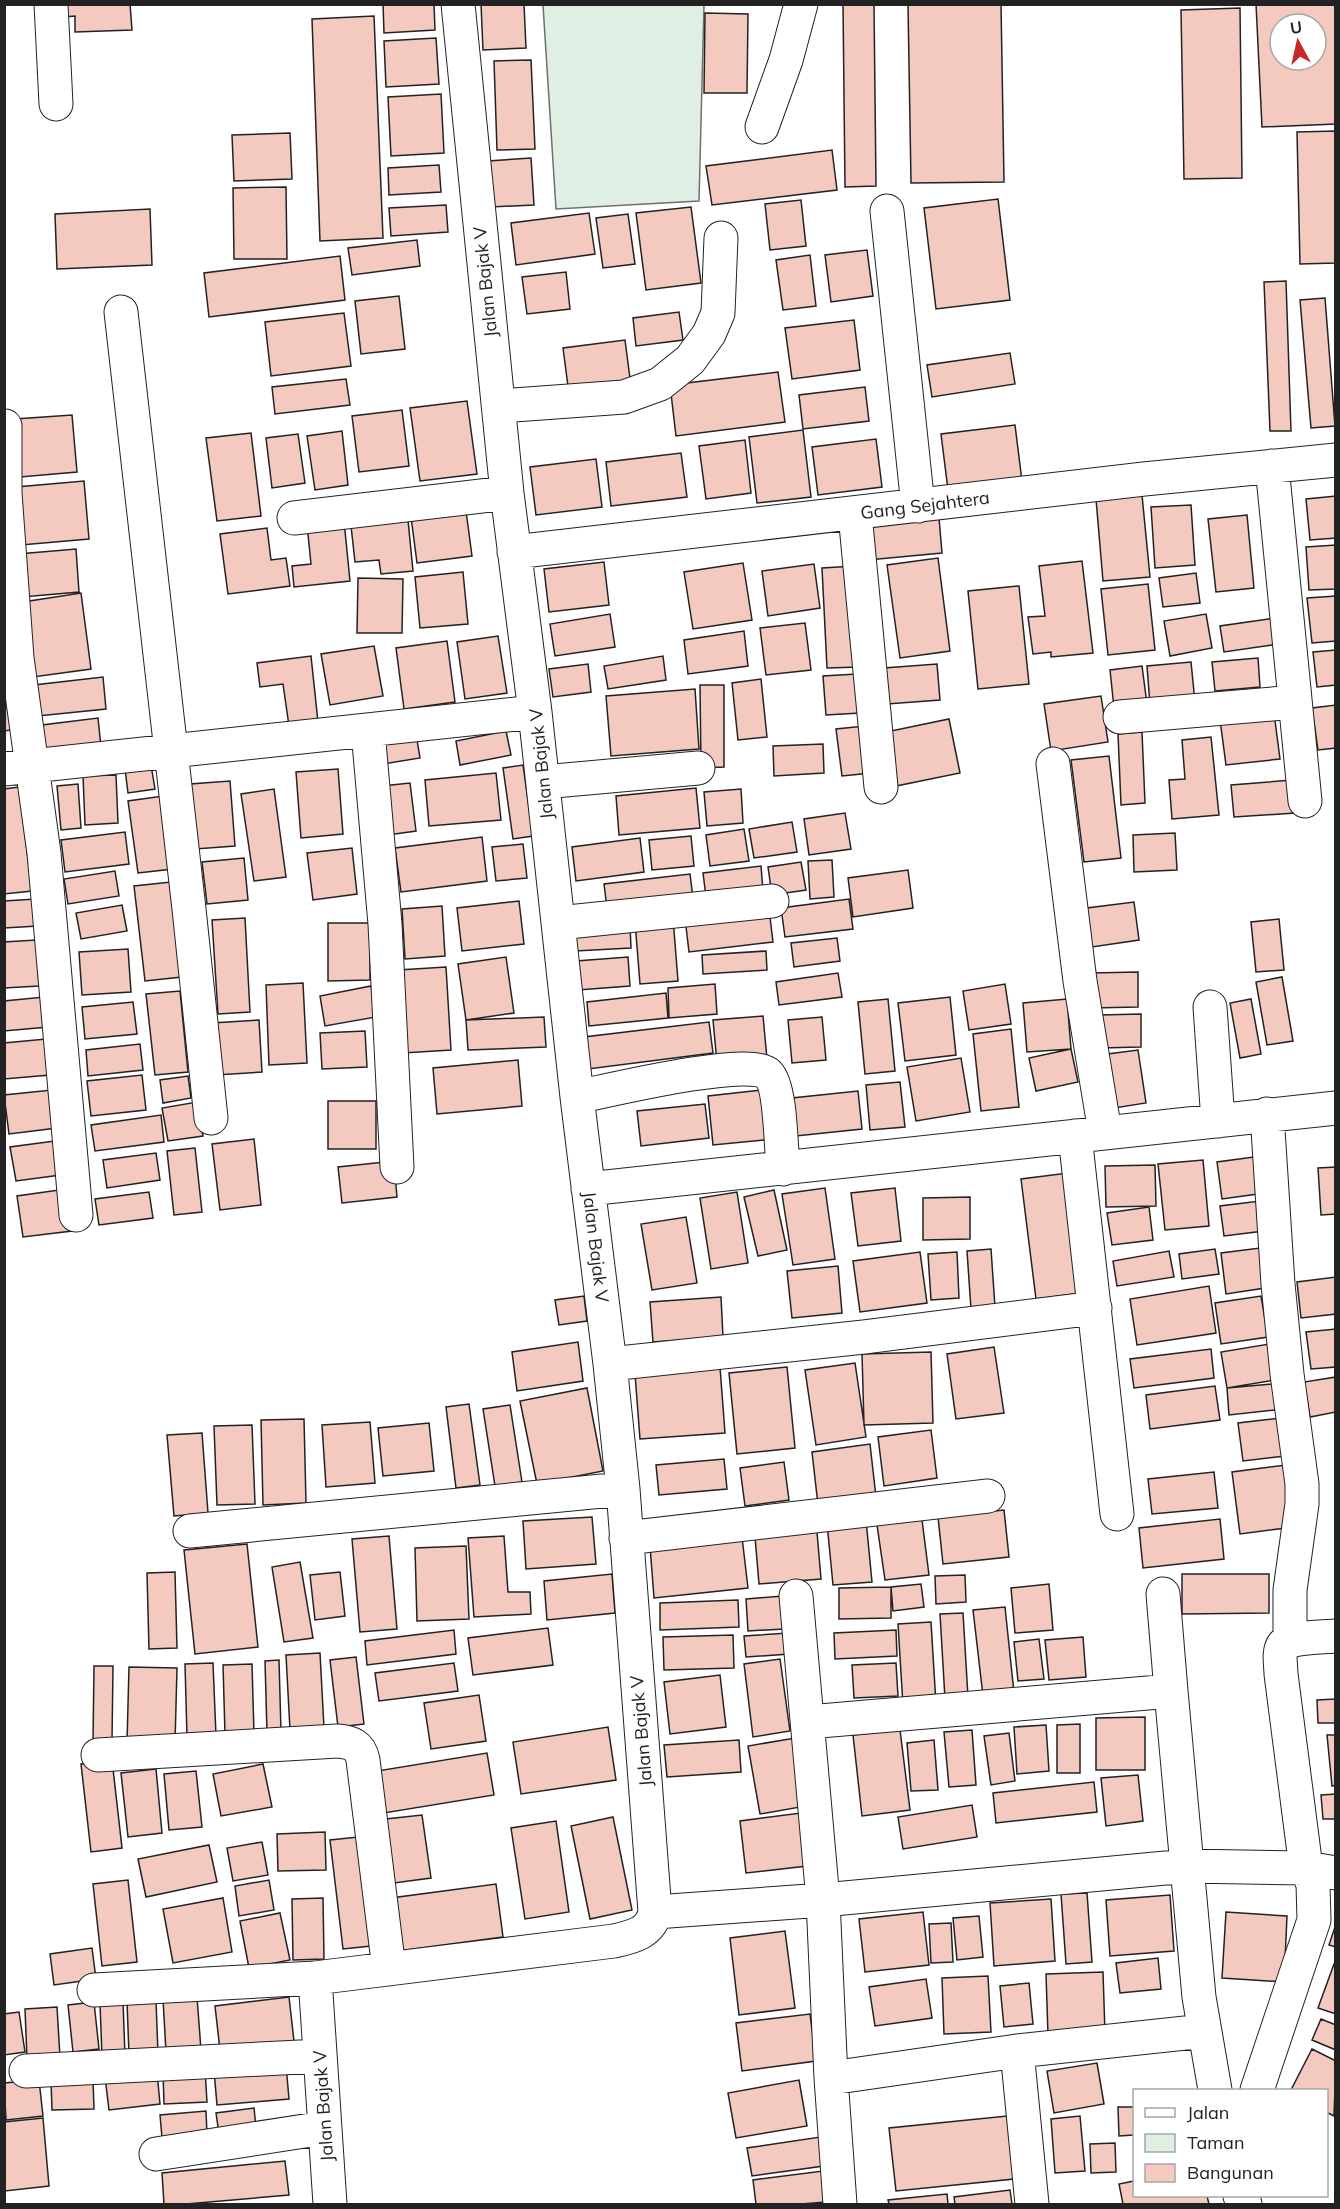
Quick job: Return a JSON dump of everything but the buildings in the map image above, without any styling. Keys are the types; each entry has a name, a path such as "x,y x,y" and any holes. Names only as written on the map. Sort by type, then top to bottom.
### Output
{"street":[{"path":"51,4 56,104"},
{"name":"Jalan Bajak V","path":"458,4 507,493 535,712 623,1489 654,1912"},
{"path":"762,127 786,60 801,4"},
{"path":"887,211 918,506"},
{"path":"498,404 514,405 624,397 660,384 690,360 709,334 718,313 721,238"},
{"path":"121,312 211,1118"},
{"path":"5,426 5,493 17,658 18,768 44,853 76,1215"},
{"name":"Gang Sejahtera","path":"514,552 1144,479 1335,460"},
{"path":"1272,466 1305,801"},
{"path":"294,518 507,493"},
{"path":"855,514 881,788"},
{"path":"1120,717 1295,702"},
{"path":"18,768 535,712"},
{"path":"368,731 385,924 396,1167"},
{"path":"1053,764 1080,981 1090,1134 1095,1308 1117,1514"},
{"path":"543,782 698,768"},
{"path":"558,923 772,902"},
{"path":"1209,1007 1218,1121"},
{"path":"578,1097 672,1077 741,1068 762,1070 772,1079 777,1097 783,1169"},
{"path":"588,1189 1335,1108"},
{"path":"1267,1114 1279,1295 1302,1484 1302,1504 1290,1590 1290,1640"},
{"path":"610,1364 864,1337 1095,1308"},
{"path":"190,1531 623,1489"},
{"path":"626,1538 988,1496"},
{"path":"1163,1594 1199,1997 1215,2089"},
{"path":"796,1596 823,1900 831,2078 840,2205"},
{"path":"1258,2089 1314,1920 1313,1884 1321,1871 1281,1674 1281,1651 1290,1640 1335,1636"},
{"path":"808,1722 1171,1691"},
{"path":"98,1755 337,1741 353,1743 363,1760 390,1970"},
{"path":"94,1990 315,1978 614,1941 641,1933 649,1927 654,1912 823,1900 1187,1866 1321,1871"},
{"name":"Jalan Bajak V","path":"315,1978 330,2205"},
{"path":"831,2078 1017,2051 1204,2031"},
{"path":"1017,2051 1032,2205"},
{"path":"26,2071 320,2056"},
{"path":"156,2154 324,2128"}],"green space":[{"path":"543,5 704,5 699,201 556,209"}]}
